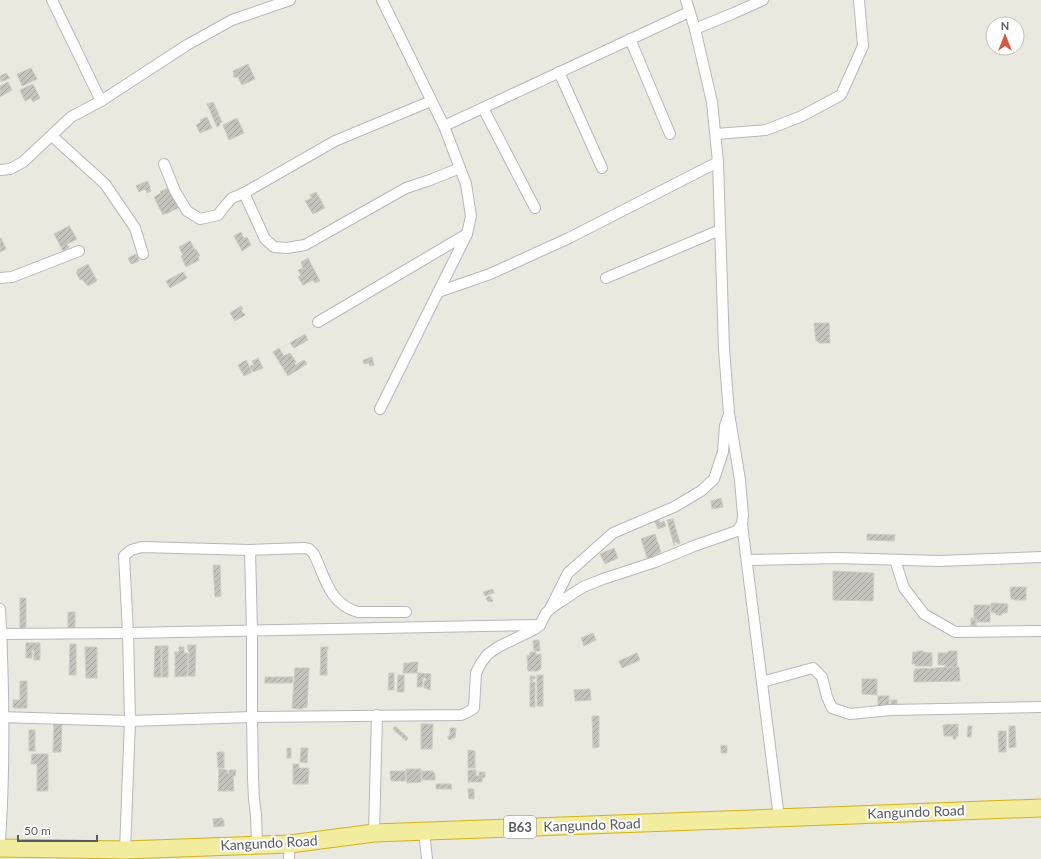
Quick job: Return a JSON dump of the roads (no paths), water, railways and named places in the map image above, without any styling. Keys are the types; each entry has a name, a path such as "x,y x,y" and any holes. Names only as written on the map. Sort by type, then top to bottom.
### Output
{"highway":[{"name":"Kangundo Road","path":"0,848 57,854 257,845 290,852 374,833 1041,808"}],"street":[{"path":"52,0 101,101"},
{"path":"0,170 10,169 23,162 71,117 101,101 187,45 232,20 290,0"},
{"path":"380,409 467,234 471,216 466,184 444,126 382,0"},
{"path":"686,0 695,29 712,102 716,134 723,297 722,319 729,413 740,480 743,515 742,524 779,818"},
{"path":"695,29 763,0"},
{"path":"716,134 766,130 802,116 841,95 863,46 858,0"},
{"path":"444,126 689,12"},
{"path":"630,39 670,134"},
{"path":"559,72 602,168"},
{"path":"164,164 175,191 187,211 200,219 218,215 232,198 244,193 335,141 431,101"},
{"path":"483,108 535,208"},
{"path":"52,136 105,184 134,228 143,254"},
{"path":"438,292 490,274 569,238 718,162"},
{"path":"244,193 265,239 274,247 287,248 305,245 406,188 460,168"},
{"path":"606,278 720,230"},
{"path":"318,322 467,234"},
{"path":"0,278 12,277 79,251"},
{"path":"550,609 568,573 613,533 674,507 701,491 714,479 723,452 725,426 729,413"},
{"path":"1,717 130,721 252,717 461,714 474,708 476,673 480,663 498,646 535,629 540,625 546,613 550,609 583,588 614,575 655,562 737,531 742,524"},
{"path":"125,850 130,721 124,556 130,550 142,548 250,550 309,549 314,554 328,589 340,603 350,610 358,612 406,612"},
{"path":"250,550 253,778 257,845"},
{"path":"747,560 838,558 939,561 1041,557"},
{"path":"894,560 904,588 924,614 954,632 1041,630"},
{"path":"0,609 3,799 0,841"},
{"path":"350,610 356,628"},
{"path":"1,634 540,625"},
{"path":"762,682 813,668 822,677 827,697 832,708 850,714 890,710 1041,707"},
{"path":"374,833 377,715"},
{"path":"424,831 427,859"}]}
